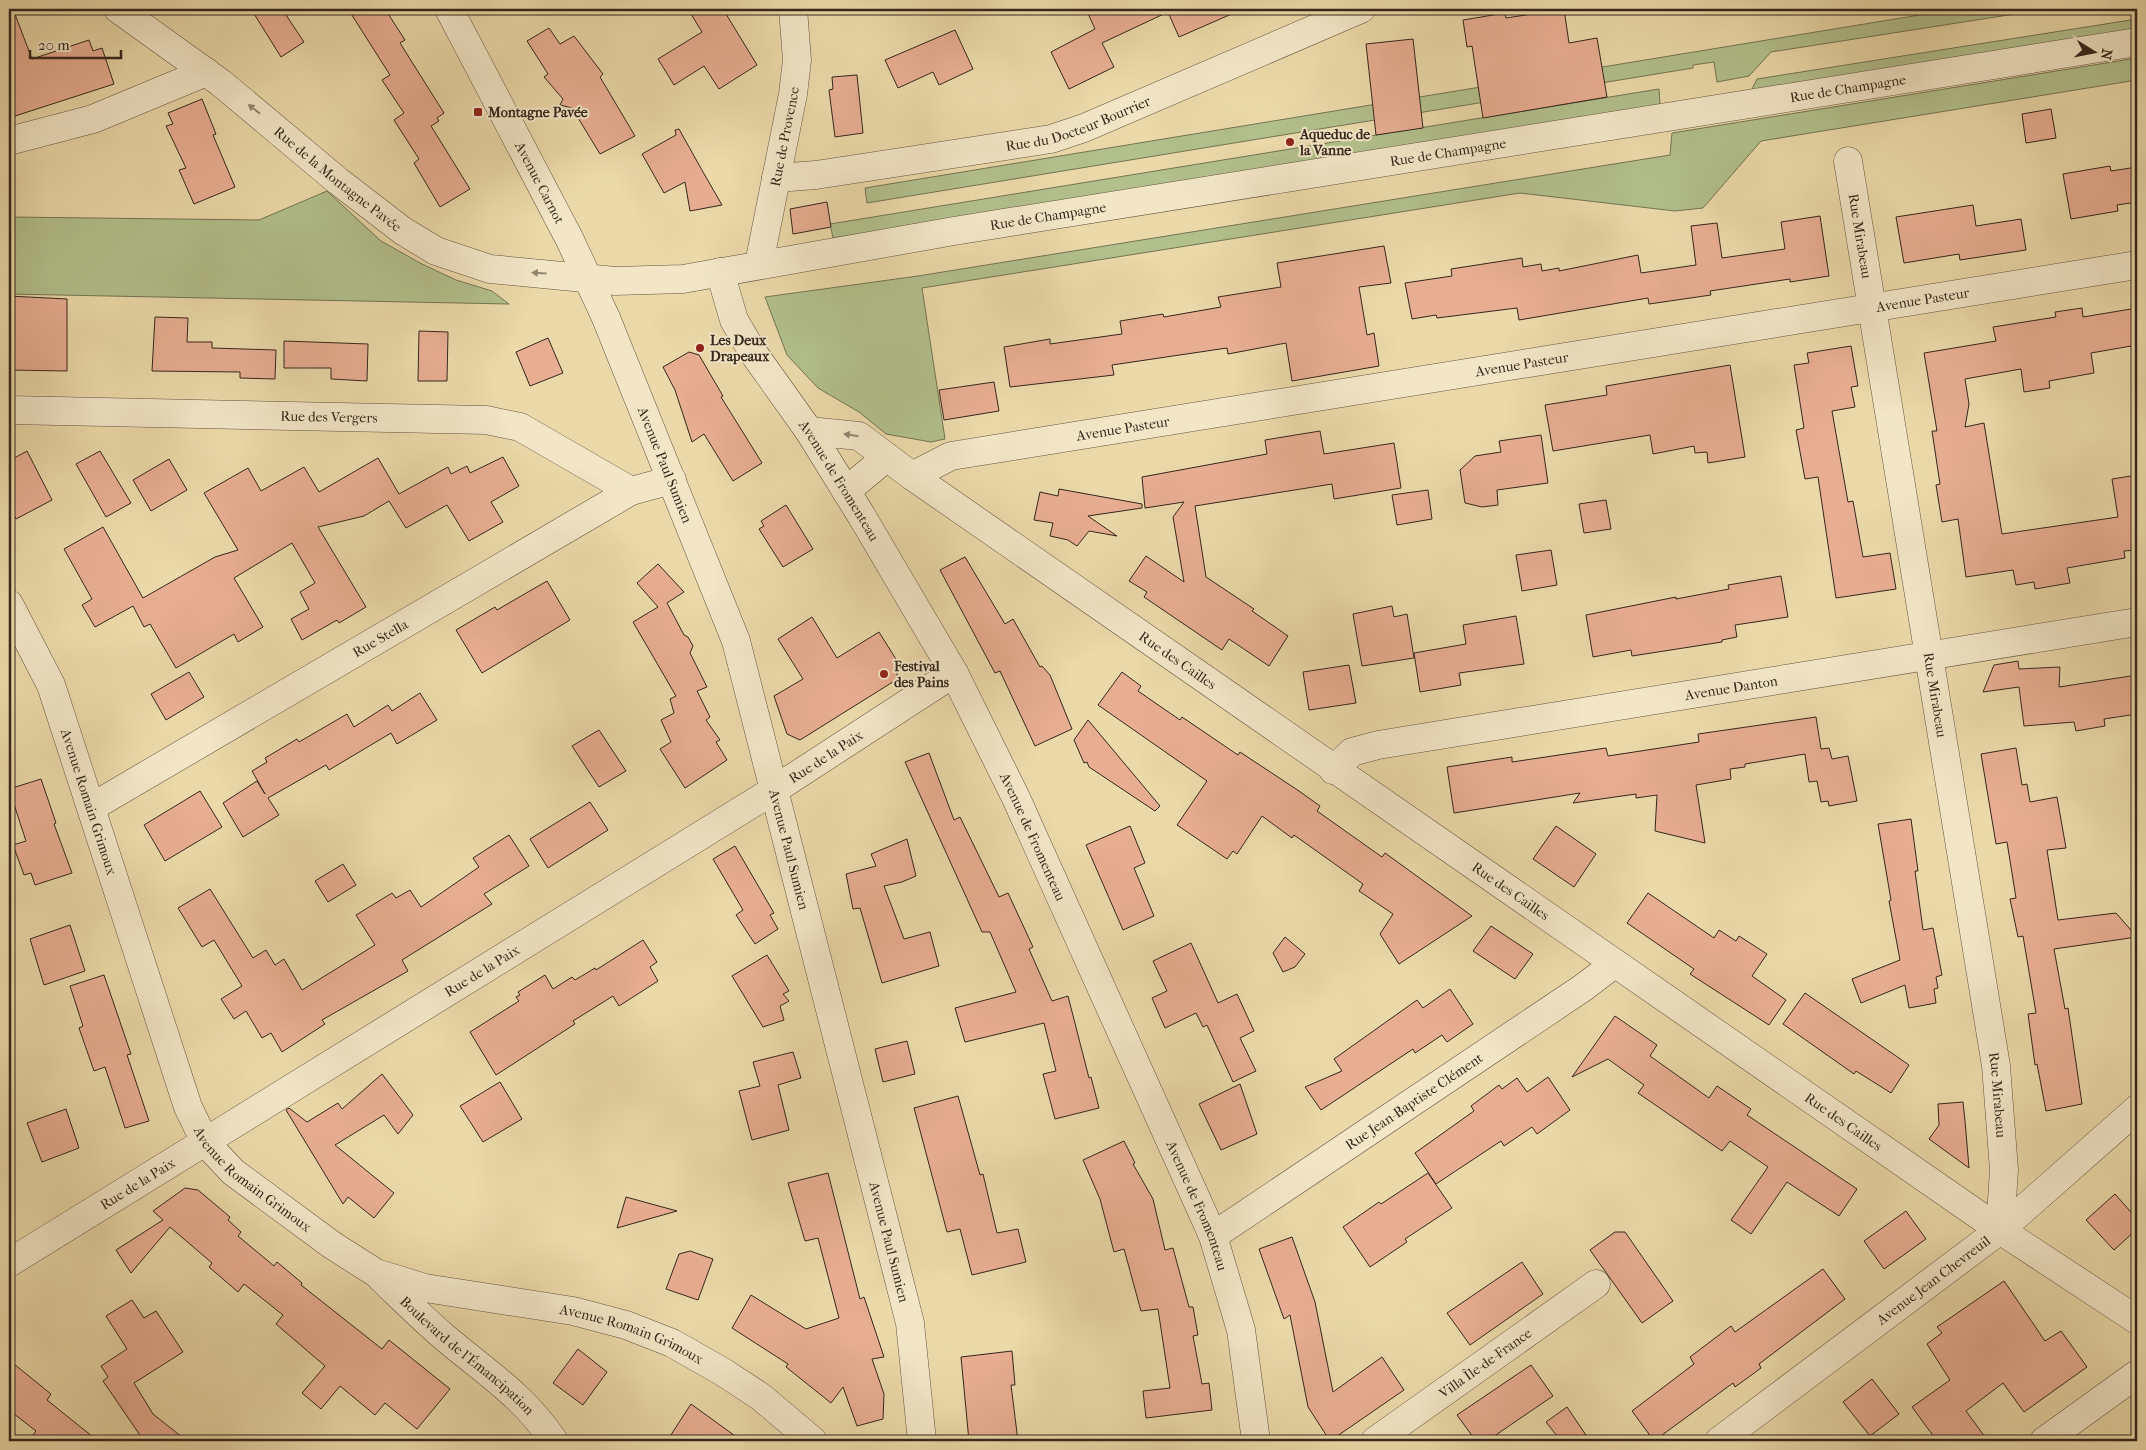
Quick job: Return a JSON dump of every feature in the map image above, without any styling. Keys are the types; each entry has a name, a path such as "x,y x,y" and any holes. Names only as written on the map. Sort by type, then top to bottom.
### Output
{"street":[{"name":"Rue de la Montagne Pavée","path":"118,9 262,115 338,181 403,231 436,251 490,269 615,281 683,279 720,272"},
{"name":"Avenue Carnot","path":"449,9 570,240 587,278"},
{"name":"Rue de Provence","path":"759,264 793,94 797,60 794,9"},
{"name":"Rue du Docteur Bourrier","path":"776,178 816,176 1051,139 1084,128 1361,9"},
{"name":"Rue de Champagne","path":"720,272 759,264 869,248 954,231 2137,42"},
{"path":"9,140 92,119 206,72"},
{"name":"Rue Mirabeau","path":"1848,161 1996,1066 2004,1170 2000,1230"},
{"name":"Avenue Pasteur","path":"912,476 951,456 2137,265"},
{"name":"Avenue de Fromenteau","path":"720,272 734,320 752,350 809,431 954,673 1016,798 1213,1236 1241,1330 1256,1441"},
{"name":"Avenue Paul Sumien","path":"587,278 672,480 736,641 910,1323 922,1441"},
{"name":"Rue des Vergers","path":"9,410 486,420 520,427 630,490"},
{"name":"Rue des Cailles","path":"809,431 859,436 912,476 1614,964 2000,1230 2137,1320"},
{"path":"846,491 887,457"},
{"name":"Rue Stella","path":"92,807 630,490 672,480"},
{"name":"Avenue Romain Grimoux","path":"9,604 51,685 188,1107 205,1142 233,1172 332,1245 376,1273 425,1288 573,1312 626,1325 672,1343 723,1372 761,1397 813,1441"},
{"name":"Avenue Danton","path":"1334,770 1352,752 1378,745 2137,622"},
{"name":"Rue de la Paix","path":"9,1263 774,790 954,673"},
{"name":"Rue Jean-Baptiste Clément","path":"1213,1236 1614,964"},
{"name":"Avenue Jean Chevreuil","path":"1720,1441 2000,1230 2137,1109"},
{"name":"Boulevard de l'Émancipation","path":"376,1273 442,1336 509,1388 542,1424 554,1441"},
{"name":"Villa Île-de-France","path":"1375,1441 1596,1284"},
{"path":"2044,1441 2137,1374"}],"green space":[{"path":"1956,9 2047,9 1771,52 1749,76 1717,82 1714,62 1693,65 1693,68 867,203 865,188"},
{"path":"2137,19 2137,29 1751,91 1757,79"},
{"path":"2137,58 2137,80 1761,141 1703,208 1675,211 1520,193 922,288 945,439 931,442 886,434 859,412 818,388 787,355 765,297 918,276 1670,155 1672,133"},
{"path":"1659,89 1660,106 833,238 830,224"},
{"path":"327,191 381,241 456,280 492,291 509,304 9,294 9,217 259,220"}],"building":[{"path":"9,9 13,9 32,59 89,40 93,51 102,48 114,84 15,116 9,96"},
{"path":"251,9 282,9 304,42 281,57"},
{"path":"348,9 385,9 405,40 400,43 444,113 437,118 439,121 431,126 470,189 440,207 414,163 419,159 394,120 404,113 382,80 390,75"},
{"path":"688,9 723,9 757,65 719,89 704,66 674,85 658,59 702,32"},
{"path":"1086,9 1243,9 1179,37 1168,12 1102,43 1114,67 1069,89 1051,52 1095,29"},
{"path":"1564,9 1569,43 1597,38 1607,97 1483,118 1472,46 1467,47 1463,20 1505,13 1506,18"},
{"path":"549,28 560,44 574,36 603,74 600,77 635,136 600,154 572,108 560,105 563,99 544,77 548,74 527,41"},
{"path":"955,30 973,69 939,85 933,72 898,88 885,60"},
{"path":"1413,39 1423,128 1376,135 1366,44"},
{"path":"857,75 863,133 835,137 829,90 833,89 832,77"},
{"path":"202,99 216,134 213,135 235,187 194,204 179,170 186,168 166,126 173,124 168,113"},
{"path":"2051,109 2056,138 2026,143 2022,114"},
{"path":"679,129 722,205 690,211 685,182 664,193 642,154 676,135 675,130"},
{"path":"2110,166 2111,171 2137,167 2137,202 2117,205 2118,211 2071,219 2063,174"},
{"path":"827,202 831,227 793,234 790,209"},
{"path":"1973,205 1976,226 2021,219 2026,250 1960,260 1959,254 1904,263 1896,217"},
{"path":"1820,216 1829,276 1790,282 1790,279 1710,291 1711,295 1649,304 1648,298 1519,320 1517,308 1437,318 1436,315 1412,319 1405,283 1452,276 1451,269 1522,258 1523,267 1541,264 1542,271 1559,268 1559,271 1638,255 1641,273 1696,265 1691,226 1717,223 1722,258 1785,249 1781,222"},
{"path":"1384,246 1391,283 1359,287 1367,335 1374,333 1379,366 1292,381 1286,343 1228,354 1227,348 1112,365 1114,375 1010,387 1004,347 1050,339 1050,344 1122,334 1120,321 1163,314 1164,317 1221,307 1218,297 1281,287 1277,263"},
{"path":"9,296 67,299 67,371 9,370"},
{"path":"2082,308 2083,317 2137,308 2137,345 2091,353 2094,373 2049,381 2050,388 2024,392 2021,369 1965,379 1969,404 1965,427 1984,423 2002,534 2118,517 2112,479 2137,475 2137,550 2124,551 2125,558 2067,568 2070,583 2035,589 2034,582 2016,585 2013,570 1966,577 1958,519 1942,522 1936,485 1940,484 1932,431 1937,431 1924,353 1996,341 1993,327 2056,317 2055,312"},
{"path":"155,317 188,318 187,342 212,342 212,348 276,350 275,379 240,378 240,372 152,371"},
{"path":"419,331 448,332 447,381 418,381"},
{"path":"548,338 563,373 530,386 516,352"},
{"path":"284,341 368,344 367,381 331,379 331,368 284,368"},
{"path":"1851,346 1858,386 1851,387 1855,407 1832,411 1848,502 1853,501 1863,557 1890,553 1896,589 1836,598 1818,477 1805,479 1796,430 1804,428 1794,365 1809,363 1807,353"},
{"path":"689,352 699,355 723,396 721,397 762,463 733,481 704,434 692,442 675,390 663,367"},
{"path":"1730,365 1745,457 1708,463 1707,452 1695,453 1694,446 1653,454 1650,435 1553,451 1545,405 1607,395 1606,386"},
{"path":"994,382 999,411 944,420 939,390"},
{"path":"1320,431 1324,454 1394,443 1401,488 1334,499 1332,484 1195,506 1206,577 1254,609 1252,611 1288,636 1269,666 1229,639 1222,650 1144,597 1147,592 1129,581 1146,556 1184,582 1173,517 1184,502 1145,508 1142,477 1267,454 1265,440"},
{"path":"1541,435 1548,483 1497,490 1498,505 1482,507 1465,503 1460,470 1475,456 1501,452 1499,441"},
{"path":"27,451 52,500 16,519 9,505 9,461"},
{"path":"100,451 131,503 106,517 76,464"},
{"path":"503,457 519,486 491,502 503,522 469,541 447,505 406,528 389,501 364,516 318,527 366,607 339,623 337,620 302,640 291,619 309,609 300,592 315,583 292,543 234,578 263,627 238,642 234,634 176,668 150,624 144,627 133,606 95,627 82,605 92,599 64,549 103,527 143,598 215,557 238,550 204,493 248,468 261,491 304,467 319,492 378,458 399,494 448,467 451,474 467,466 470,473"},
{"path":"169,459 187,490 151,511 133,480"},
{"path":"1059,489 1142,504 1142,508 1088,516 1117,536 1089,531 1077,546 1068,540 1050,536 1053,523 1034,520 1040,492 1058,496"},
{"path":"1428,490 1432,519 1397,525 1392,495"},
{"path":"1606,500 1611,529 1584,533 1579,504"},
{"path":"786,505 813,549 783,567 759,529 764,526 761,521"},
{"path":"1551,550 1557,585 1522,591 1516,555"},
{"path":"965,557 1005,624 1013,619 1040,667 1042,666 1050,675 1072,729 1035,746 1000,671 995,673 940,570"},
{"path":"658,564 684,592 667,603 684,635 688,637 693,646 690,653 707,687 697,691 710,717 706,720 720,740 716,742 727,760 685,788 660,749 671,742 661,720 674,713 670,699 676,696 633,622 658,607 637,583"},
{"path":"1781,576 1788,617 1735,625 1737,637 1722,640 1722,642 1632,656 1631,650 1593,657 1586,615 1676,597 1676,599 1729,589 1728,585"},
{"path":"547,581 570,620 482,673 456,630 495,607 497,610"},
{"path":"1392,606 1394,617 1407,614 1414,658 1362,666 1353,614"},
{"path":"1516,616 1524,664 1459,673 1461,685 1420,692 1414,653 1466,644 1463,625"},
{"path":"812,617 837,658 879,632 899,664 896,680 800,740 787,734 774,696 803,679 778,639"},
{"path":"2018,661 2019,669 2060,667 2059,687 2137,675 2137,714 2104,719 2105,726 2076,731 2074,722 2024,726 2019,687 1983,692 1994,665"},
{"path":"1349,665 1356,703 1309,710 1303,672"},
{"path":"189,672 204,697 166,720 151,694"},
{"path":"1122,672 1141,686 1138,691 1180,720 1182,717 1238,755 1240,752 1299,791 1320,806 1317,811 1382,857 1385,853 1472,916 1399,964 1380,934 1393,914 1359,891 1363,884 1294,835 1292,838 1262,816 1237,854 1233,851 1227,859 1177,825 1207,781 1098,705"},
{"path":"420,693 437,720 397,744 391,733 329,770 326,765 268,798 279,815 243,837 223,803 257,781 265,794 252,771 267,762 265,758 297,739 299,742 347,714 354,727 388,705 392,711"},
{"path":"1816,717 1821,749 1829,748 1832,759 1848,756 1857,801 1829,806 1828,801 1821,802 1817,781 1809,782 1805,754 1745,764 1745,767 1730,769 1731,779 1696,785 1705,843 1655,831 1657,795 1636,798 1636,794 1573,803 1580,793 1454,813 1447,767 1512,757 1512,762 1606,748 1608,756 1699,742 1698,734"},
{"path":"1088,720 1160,806 1155,811 1089,767 1087,762 1084,763 1074,740"},
{"path":"599,730 626,771 599,787 572,746"},
{"path":"2016,748 2022,785 2027,784 2030,802 2057,797 2066,848 2047,850 2058,920 2116,913 2137,937 2054,949 2065,1009 2068,1008 2082,1104 2046,1111 2037,1064 2035,1065 2028,1014 2036,1013 2023,936 2018,937 2010,899 2016,898 2007,842 1996,844 1981,754"},
{"path":"929,753 954,820 960,817 999,897 1008,893 1033,947 1029,949 1052,1001 1068,996 1089,1078 1091,1077 1099,1108 1055,1119 1043,1074 1056,1071 1044,1023 965,1042 955,1008 1016,992 990,932 982,932 905,762"},
{"path":"41,779 56,823 54,824 72,873 35,885 31,873 24,875 13,845 26,841 9,789"},
{"path":"200,791 222,827 165,861 144,825"},
{"path":"590,802 608,830 548,868 530,839"},
{"path":"1911,819 1918,871 1915,871 1923,930 1933,928 1942,975 1936,977 1938,988 1934,989 1936,1003 1909,1008 1905,985 1861,1003 1852,979 1900,960 1878,824"},
{"path":"1130,826 1145,863 1134,868 1154,916 1123,930 1086,845"},
{"path":"1556,826 1596,854 1574,887 1533,859"},
{"path":"509,835 529,866 484,894 492,904 402,960 408,971 322,1020 325,1024 282,1052 271,1033 262,1038 246,1011 234,1019 221,999 242,986 214,940 202,947 178,908 210,889 253,958 266,950 275,965 284,959 302,990 375,945 356,915 392,893 396,898 410,890 421,907 479,867 473,858"},
{"path":"907,839 916,876 902,882 884,886 904,939 930,932 939,966 882,983 860,908 853,909 846,874 876,866 871,854"},
{"path":"735,846 774,913 770,915 778,929 755,944 736,915 743,910 713,859"},
{"path":"343,864 356,885 328,902 315,881"},
{"path":"1648,893 1714,938 1719,930 1736,941 1739,936 1767,954 1752,976 1786,1000 1769,1025 1690,974 1694,969 1627,923"},
{"path":"70,925 85,971 44,985 30,939"},
{"path":"1491,926 1533,954 1515,979 1473,951"},
{"path":"1285,937 1305,954 1295,967 1283,972 1273,953"},
{"path":"643,940 657,962 650,967 658,981 619,1006 613,996 573,1021 575,1024 496,1075 470,1032 519,1001 516,997 520,995 518,992 545,975 553,989 572,977 575,980 595,968 596,970"},
{"path":"1191,943 1218,1003 1237,994 1254,1031 1240,1038 1256,1071 1233,1082 1207,1025 1203,1027 1196,1013 1165,1028 1152,998 1167,991 1153,961"},
{"path":"767,955 789,991 783,994 789,1001 780,1006 784,1020 763,1027 732,976"},
{"path":"104,975 131,1054 127,1055 149,1121 125,1128 105,1067 94,1071 79,1028 83,1026 70,986"},
{"path":"1450,989 1473,1024 1447,1042 1442,1035 1415,1053 1413,1049 1321,1110 1305,1087 1342,1071 1334,1059 1417,1000 1423,1008"},
{"path":"1805,993 1909,1065 1891,1093 1856,1071 1854,1074 1783,1024"},
{"path":"1615,1016 1657,1045 1650,1056 1709,1098 1717,1086 1751,1109 1747,1115 1857,1189 1839,1216 1787,1182 1751,1234 1731,1220 1768,1167 1730,1141 1722,1151 1638,1093 1644,1085 1608,1059 1572,1077"},
{"path":"907,1041 915,1074 883,1082 875,1049"},
{"path":"793,1052 801,1078 778,1085 789,1130 752,1140 739,1091 760,1086 753,1062"},
{"path":"382,1074 413,1115 398,1134 384,1115 335,1145 394,1193 374,1218 348,1197 343,1204 286,1110 289,1108 307,1122 338,1103 342,1109"},
{"path":"1548,1077 1570,1110 1537,1134 1532,1127 1504,1146 1501,1141 1436,1184 1415,1153 1474,1111 1471,1106 1499,1085 1502,1089 1517,1078 1527,1092"},
{"path":"500,1082 522,1119 483,1142 460,1106"},
{"path":"1240,1084 1257,1134 1221,1150 1199,1104"},
{"path":"958,1096 980,1175 983,1174 997,1233 1018,1229 1026,1262 972,1275 960,1229 947,1232 914,1108"},
{"path":"1963,1102 1969,1168 1929,1139 1939,1125 1938,1104"},
{"path":"66,1109 79,1148 42,1162 27,1123"},
{"path":"1124,1141 1135,1163 1133,1164 1153,1199 1165,1250 1173,1248 1189,1307 1193,1307 1198,1335 1193,1336 1202,1384 1209,1383 1212,1410 1146,1418 1143,1391 1170,1388 1158,1309 1141,1311 1124,1249 1114,1252 1100,1199 1083,1160"},
{"path":"828,1173 860,1299 864,1297 884,1357 872,1359 884,1394 883,1419 857,1426 843,1387 831,1403 786,1367 788,1364 732,1328 751,1295 806,1329 839,1318 818,1238 805,1241 788,1183"},
{"path":"1428,1173 1452,1208 1405,1239 1407,1242 1370,1267 1343,1227 1379,1202 1381,1204"},
{"path":"185,1188 198,1190 230,1217 228,1220 241,1232 238,1236 274,1266 277,1262 302,1283 301,1285 382,1349 389,1340 450,1389 417,1429 385,1403 375,1415 340,1386 321,1409 302,1393 325,1366 276,1324 283,1315 244,1284 238,1292 209,1267 212,1263 170,1227 131,1273 116,1250 163,1220 153,1211"},
{"path":"2115,1194 2137,1219 2137,1229 2114,1250 2086,1220"},
{"path":"626,1197 677,1211 617,1228"},
{"path":"1906,1211 1926,1239 1884,1269 1864,1241"},
{"path":"1615,1232 1625,1232 1673,1301 1642,1323 1590,1250"},
{"path":"1292,1237 1315,1302 1333,1392 1382,1357 1404,1390 1330,1441 1308,1407 1290,1315 1284,1319 1259,1249"},
{"path":"690,1251 713,1259 698,1300 666,1289 679,1254"},
{"path":"1522,1262 1543,1294 1470,1345 1447,1313"},
{"path":"1823,1269 1845,1299 1759,1364 1761,1368 1735,1387 1733,1383 1654,1441 1632,1411 1694,1364 1690,1357 1731,1326 1735,1332"},
{"path":"2004,1281 2045,1341 2061,1331 2087,1367 2024,1412 2003,1383 1966,1411 1988,1441 1937,1441 1912,1407 1950,1380 1927,1344 1942,1333 1937,1327"},
{"path":"132,1300 144,1318 156,1311 183,1352 134,1383 153,1414 187,1441 144,1441 103,1381 108,1377 101,1366 127,1349 106,1316"},
{"path":"578,1349 607,1372 583,1405 553,1383"},
{"path":"1012,1351 1015,1385 1011,1385 1018,1441 969,1441 961,1357"},
{"path":"9,1360 51,1394 47,1400 98,1441 28,1441 36,1431 9,1410"},
{"path":"1531,1365 1553,1396 1487,1441 1476,1441 1457,1415"},
{"path":"1872,1379 1899,1414 1870,1436 1843,1402"},
{"path":"691,1404 742,1441 667,1441"},
{"path":"1567,1407 1590,1441 1561,1441 1546,1422"}],"place":[{"name":"Montagne Pavée","path":"478,112"},
{"name":"Aqueduc de la Vanne","path":"1290,142"},
{"name":"Les Deux Drapeaux","path":"700,348"},
{"name":"Festival des Pains","path":"884,674"}]}
